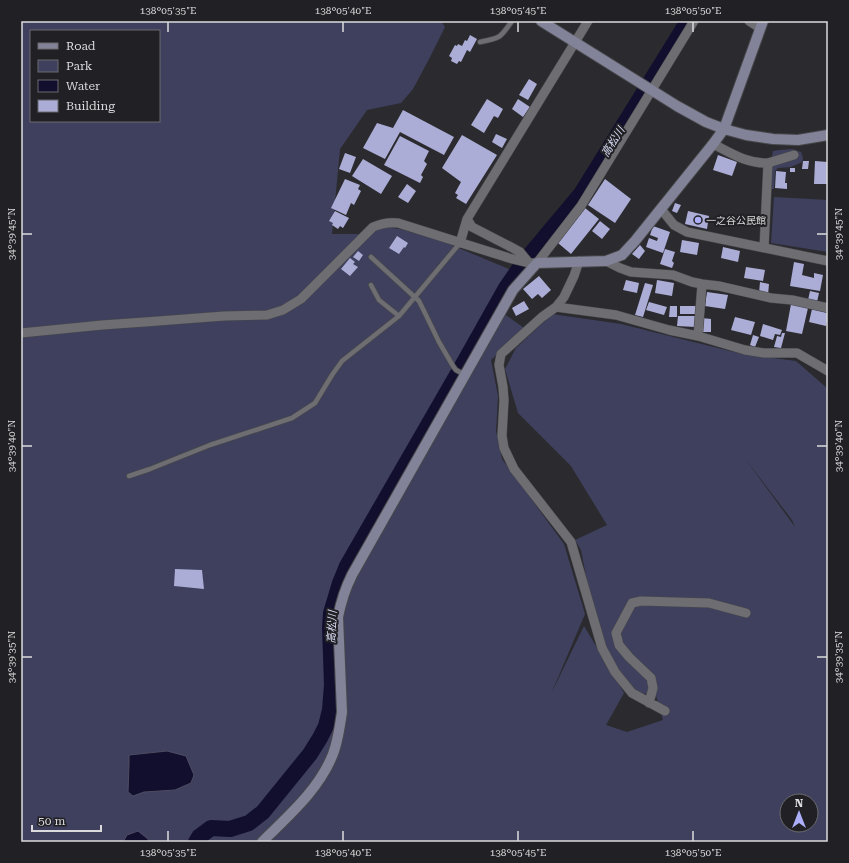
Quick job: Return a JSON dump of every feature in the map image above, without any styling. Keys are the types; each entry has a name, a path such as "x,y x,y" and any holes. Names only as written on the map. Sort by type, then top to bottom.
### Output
{"street":[{"path":"541,21 648,88 706,122 746,135 773,139 798,140 828,135"},
{"path":"460,243 467,219 588,21"},
{"path":"262,842 308,794 318,781 333,754 342,712 338,617 344,591 352,575 513,290 528,272 533,263 581,206 648,88 694,21"},
{"path":"21,333 102,325 224,316 267,315 283,310 301,298 373,227 388,222 510,258 533,263 606,261 622,255 661,209 724,129 762,24 749,21"},
{"path":"713,144 742,159 759,164 768,163 794,155"},
{"path":"764,248 768,163"},
{"path":"661,209 674,226 687,232 828,262"},
{"path":"467,219 472,226 520,252 533,263"},
{"path":"579,261 564,297 556,307 542,317 501,354 498,365 503,387 504,400 502,436 504,448 514,469 571,542 602,648 615,672 632,693 665,711"},
{"path":"606,261 631,272 673,275 692,282 828,308"},
{"path":"698,336 702,284"},
{"path":"556,307 616,315 669,330 698,336 745,350 764,353 797,353 828,371"},
{"path":"649,702 653,688 651,678 619,645 616,633 632,603 641,601 709,603 746,612"}],"lane":[{"path":"480,42 494,40 501,36 512,21"},
{"path":"129,476 210,445 292,418 315,403 342,361 399,316 460,243"},
{"path":"371,257 419,301 438,342 452,366 465,375"},
{"path":"371,285 379,300 399,316"}],"green space":[{"path":"21,21 441,21 445,27 413,89 401,103 367,110 340,149 332,234 366,234 384,227 400,229 442,241 511,270 469,339 461,368 447,407 503,313 524,328 491,360 498,396 496,431 502,459 564,544 585,614 551,694 584,626 624,693 606,725 627,732 663,720 653,685 647,694 630,692 596,628 581,550 575,540 607,525 571,466 518,413 505,369 516,348 552,314 621,324 742,354 796,361 828,389 828,842 21,842","holes":["744,457 792,520 795,527"]},
{"path":"792,149 801,152 803,158 802,162 791,167 778,168 775,171 774,189 769,189 770,167 773,151"},
{"path":"774,197 828,200 828,252 771,243"}],"water":[{"path":"167,751 186,756 194,775 191,783 175,790 144,792 133,796 128,792 129,755"},
{"path":"138,831 148,839 149,842 123,842 127,835"}],"building":[{"path":"470,35 477,39 470,52 467,50 461,62 459,61 457,64 451,61 452,58 449,56 455,45 457,46 458,44 462,46"},
{"path":"529,79 537,84 528,100 519,95"},
{"path":"487,99 503,109 498,118 494,116 484,133 471,125"},
{"path":"518,99 530,107 523,117 512,109"},
{"path":"403,110 454,137 444,155 400,132 385,159 363,148 377,123 393,128"},
{"path":"496,134 507,139 502,148 492,142"},
{"path":"462,135 497,155 466,204 456,198 458,195 455,193 461,182 442,168"},
{"path":"400,136 429,151 424,161 427,164 421,175 423,177 420,183 384,165"},
{"path":"345,153 356,157 350,173 339,169"},
{"path":"718,155 737,162 732,176 713,170"},
{"path":"363,159 392,176 381,194 352,176"},
{"path":"803,161 809,161 808,169 802,169"},
{"path":"815,161 828,162 828,184 814,184"},
{"path":"790,168 795,168 795,172 790,172"},
{"path":"776,171 786,172 785,183 787,183 787,189 775,188"},
{"path":"345,179 360,185 358,189 361,191 354,205 351,203 346,215 331,208"},
{"path":"605,179 631,199 615,223 588,205"},
{"path":"407,184 416,191 408,203 398,197"},
{"path":"675,203 681,205 677,213 672,211"},
{"path":"585,208 599,219 571,254 558,243"},
{"path":"335,211 349,218 343,228 340,226 338,229 329,221"},
{"path":"688,211 709,216 707,229 685,224"},
{"path":"600,221 610,229 602,239 592,231"},
{"path":"653,226 670,232 663,253 646,247 649,238 657,241 658,238 650,235"},
{"path":"397,236 408,243 399,254 389,248"},
{"path":"682,240 699,243 697,255 680,252"},
{"path":"640,245 645,251 639,259 632,254"},
{"path":"723,247 740,251 738,262 721,258"},
{"path":"665,249 675,252 672,261 674,263 672,268 660,264"},
{"path":"358,251 363,255 359,261 353,257"},
{"path":"350,258 355,262 353,264 358,267 350,276 341,269"},
{"path":"794,262 804,264 802,275 814,278 814,273 823,275 820,291 790,286"},
{"path":"746,267 765,270 763,281 744,278"},
{"path":"539,276 551,290 542,298 538,294 532,299 523,289"},
{"path":"626,280 639,283 637,293 623,290"},
{"path":"657,280 674,283 672,296 655,293"},
{"path":"760,282 769,284 768,295 759,293"},
{"path":"645,283 653,285 643,317 635,315"},
{"path":"810,291 819,293 817,302 808,300"},
{"path":"707,292 728,295 725,309 705,306"},
{"path":"524,301 529,309 516,316 512,308"},
{"path":"649,302 667,307 664,315 646,310"},
{"path":"791,304 808,308 802,334 786,331"},
{"path":"670,306 677,306 677,317 669,317"},
{"path":"680,306 697,306 697,314 680,314"},
{"path":"812,309 828,313 826,326 809,322"},
{"path":"678,316 696,316 695,327 677,326"},
{"path":"735,317 755,322 751,335 731,330"},
{"path":"702,318 711,319 711,332 702,332"},
{"path":"763,324 782,330 780,335 775,334 773,340 760,336"},
{"path":"782,333 785,333 781,348 774,347 777,336 781,337"},
{"path":"753,335 759,337 755,347 750,345"},
{"path":"175,569 202,570 204,589 174,586"}],"waterway":[{"name":"高松川","path":"529,256 581,194 688,21"},
{"name":"高松川","path":"461,368 506,288 519,269"},
{"name":"高松川","path":"196,842 199,837 211,828 230,829 249,823 263,812 310,754 320,738 326,726 330,710 332,685 331,613 340,583 347,566 457,375"}],"place":[{"name":"一之谷公民館","path":"698,220"}]}
